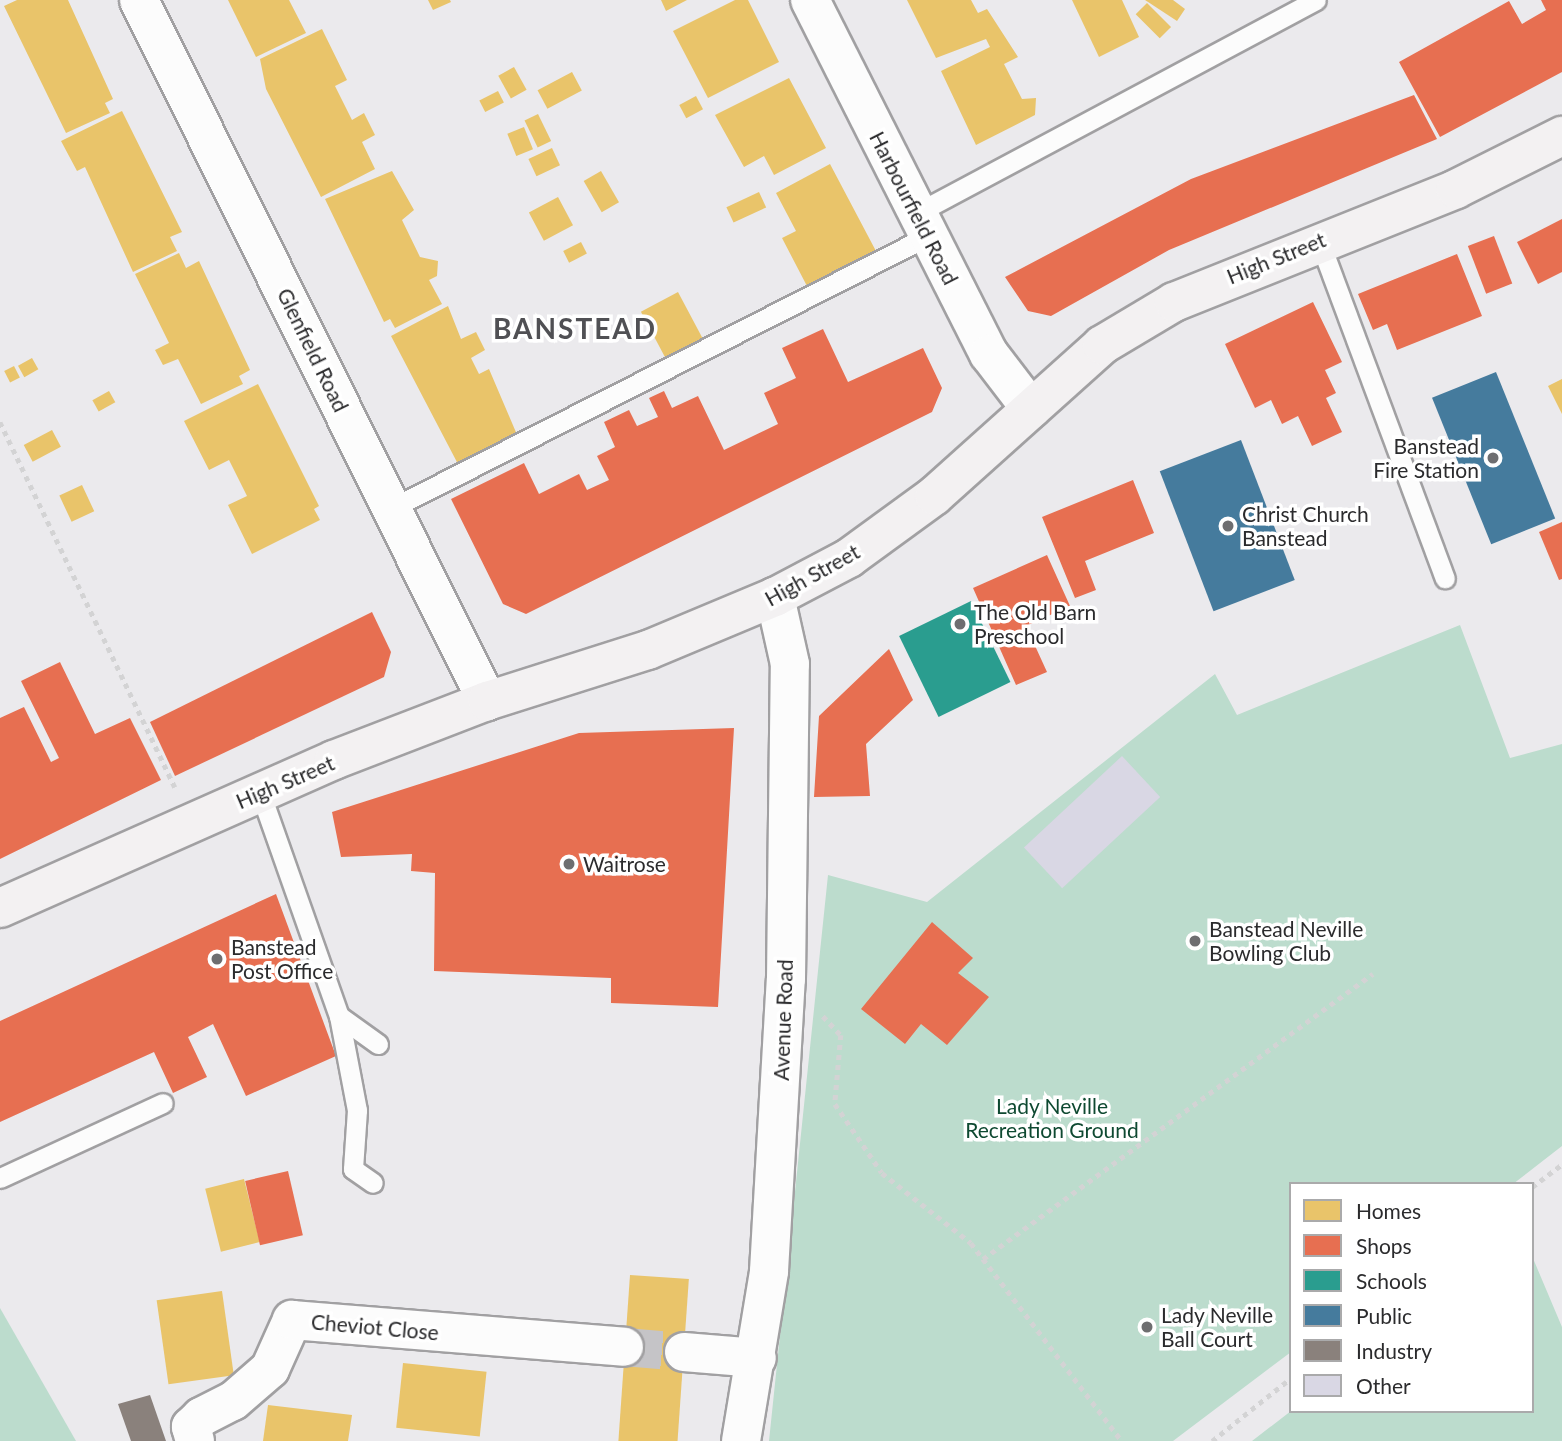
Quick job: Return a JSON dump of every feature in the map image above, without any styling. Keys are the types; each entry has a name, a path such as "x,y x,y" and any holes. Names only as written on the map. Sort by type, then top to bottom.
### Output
{"main road":[{"name":"High Street","path":"0,908 260,792 487,701 648,650 775,597 849,558 934,496 1102,345 1174,302 1320,240 1456,190 1562,136"}],"street":[{"name":"Glenfield Road","path":"139,0 487,701"},
{"name":"Harbourfield Road","path":"810,0 989,354 1031,409"},
{"name":"Avenue Road","path":"741,1441 757,1358 769,1271 786,979 790,664 775,597"},
{"name":"Cheviot Close","path":"195,1441 191,1427 201,1418 233,1401 270,1369 292,1320 624,1347"},
{"path":"684,1352 757,1358"}],"lane":[{"path":"392,508 922,224 1316,0"},
{"path":"1320,240 1445,578"},
{"path":"260,792 339,1016 357,1110 353,1169 373,1183"},
{"path":"339,1016 378,1044"},
{"path":"0,1178 163,1103"}],"path":[{"path":"0,422 192,822"},
{"path":"984,1259 1373,974"},
{"path":"786,979 841,1035 835,1104 882,1173 984,1259 1122,1441"},
{"path":"1534,1185 1562,1164"},
{"path":"1212,1441 1289,1380"}],"green space":[{"name":"Lady Neville Recreation Ground","path":"1460,625 1510,758 1562,744 1562,1146 1516,1182 1289,1182 1289,1354 1173,1441 769,1441 828,875 927,902 1215,674 1237,715"},
{"path":"1534,1261 1562,1327 1562,1441 1252,1441 1289,1413 1534,1413"},
{"path":"0,1308 76,1441 0,1441"}],"building: Homes":[{"path":"17,0 68,0 113,99 105,103 110,113 66,133 4,6"},
{"path":"228,0 289,0 306,33 256,57"},
{"path":"428,0 450,0 451,2 433,10"},
{"path":"661,0 687,0 666,11"},
{"path":"735,0 748,0 779,62 708,98 673,31"},
{"path":"907,0 971,0 978,13 987,9 1018,57 1004,64 1022,99 1036,98 1035,115 976,145 941,71 990,47 986,39 936,58"},
{"path":"1072,0 1122,0 1139,37 1099,57"},
{"path":"1145,0 1173,0 1185,9 1177,21"},
{"path":"1147,3 1171,27 1160,38 1136,14"},
{"path":"322,29 347,80 335,86 352,120 364,113 375,135 362,142 375,169 321,197 266,89 260,59"},
{"path":"514,67 527,90 511,98 498,76"},
{"path":"572,72 582,91 547,109 538,90"},
{"path":"789,78 826,148 774,175 764,156 744,167 715,115"},
{"path":"498,91 504,103 485,112 479,101"},
{"path":"696,96 703,109 686,118 679,105"},
{"path":"122,111 182,232 170,237 177,251 133,272 85,167 77,171 61,141"},
{"path":"538,114 551,141 538,148 525,121"},
{"path":"524,127 533,149 516,156 507,134"},
{"path":"552,148 560,165 536,176 528,159"},
{"path":"830,164 877,253 808,288 782,238 796,231 776,193"},
{"path":"392,171 414,210 402,220 420,257 438,261 437,276 429,280 442,304 395,328 390,319 384,322 325,199"},
{"path":"601,171 619,202 602,212 584,181"},
{"path":"759,192 766,207 734,223 726,207"},
{"path":"558,197 573,225 544,241 529,212"},
{"path":"581,242 587,254 569,263 563,251"},
{"path":"179,253 186,268 199,261 250,370 239,376 243,384 201,404 178,359 163,365 155,350 169,343 135,274"},
{"path":"678,292 702,338 665,358 641,312"},
{"path":"448,306 461,339 476,332 485,350 471,358 479,374 489,369 518,437 459,466 391,336"},
{"path":"32,358 38,369 24,377 18,366"},
{"path":"14,366 20,378 10,383 4,371"},
{"path":"1562,379 1562,414 1548,386"},
{"path":"258,384 319,506 314,509 320,520 252,554 228,505 247,496 229,460 209,470 184,421"},
{"path":"109,391 115,402 99,412 92,400"},
{"path":"52,430 61,447 33,462 24,445"},
{"path":"82,485 94,511 72,522 59,496"},
{"path":"244,1179 260,1242 221,1252 205,1189"},
{"path":"630,1275 689,1279 678,1441 618,1441"},
{"path":"222,1291 234,1375 168,1384 157,1300"},
{"path":"403,1363 487,1372 480,1436 396,1428"},
{"path":"268,1405 352,1415 348,1441 263,1441"}],"building: Shops":[{"path":"1541,0 1562,0 1562,72 1440,137 1399,62 1509,1 1522,24 1546,10"},
{"path":"1414,95 1437,139 1169,250 1051,316 1028,311 1005,277 1191,179"},
{"path":"1562,219 1562,272 1538,284 1517,242"},
{"path":"1494,236 1512,284 1486,294 1468,246"},
{"path":"1457,254 1482,316 1397,350 1387,324 1373,330 1358,294"},
{"path":"1313,302 1342,362 1325,370 1336,393 1326,398 1342,432 1312,446 1298,416 1282,424 1271,400 1255,408 1225,344"},
{"path":"823,329 848,382 923,348 942,388 932,412 526,614 503,604 451,499 524,463 539,494 579,474 587,490 609,480 597,456 615,447 604,422 629,410 637,426 658,417 649,398 664,391 672,408 698,396 724,450 778,424 764,393 796,378 782,348"},
{"path":"1133,480 1154,533 1085,561 1096,590 1075,598 1042,517"},
{"path":"1562,522 1562,579 1559,580 1539,532"},
{"path":"1047,555 1070,606 1026,626 1047,672 1016,685 973,588"},
{"path":"372,612 391,652 384,677 175,776 150,722"},
{"path":"889,649 913,700 866,744 870,796 814,797 819,716"},
{"path":"60,662 95,734 130,718 161,780 0,859 0,718 24,707 51,762 59,758 21,681"},
{"name":"Waitrose","path":"734,728 718,1007 611,1003 611,978 434,971 435,873 411,871 412,854 341,857 332,812 579,733"},
{"path":"276,894 336,1056 246,1096 213,1024 188,1037 207,1077 173,1093 154,1052 0,1122 0,1021"},
{"path":"932,922 973,958 958,973 989,997 947,1045 921,1024 905,1044 861,1009"},
{"path":"288,1171 303,1235 260,1245 245,1181"}],"building: Schools":[{"path":"971,601 1010,682 939,717 899,636"}],"building: Public":[{"name":"Banstead Fire Station","path":"1496,372 1555,518 1491,544 1432,398"},
{"name":"Christ Church Banstead","path":"1241,440 1295,580 1214,611 1160,471"}],"building: Industry":[{"path":"150,1395 166,1441 131,1441 118,1404"}],"building: Other":[{"path":"1122,756 1160,797 1062,888 1024,847"}],"tunnel":[{"path":"624,1347 684,1352"}],"place":[{"name":"Banstead Fire Station","path":"1493,458"},
{"name":"Christ Church Banstead","path":"1228,526"},
{"name":"The Old Barn Preschool","path":"960,624"},
{"name":"Waitrose","path":"569,864"},
{"name":"Banstead Neville Bowling Club","path":"1195,941"},
{"name":"Banstead Post Office","path":"217,959"},
{"name":"Lady Neville Ball Court","path":"1147,1327"}],"district":[{"name":"BANSTEAD","path":"575,328"}]}
